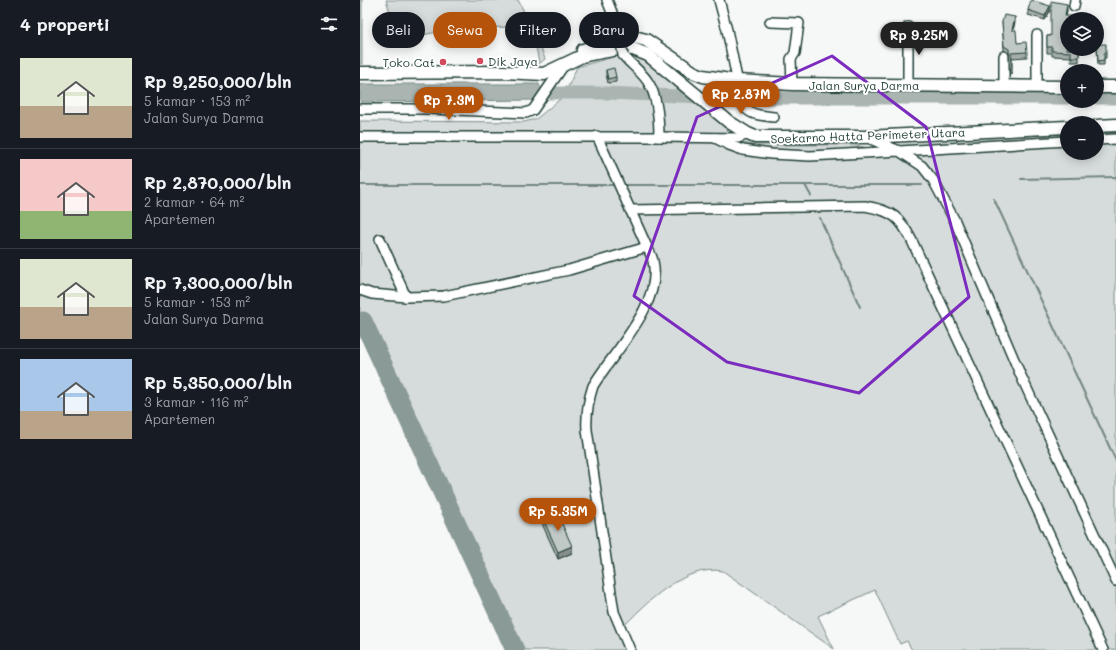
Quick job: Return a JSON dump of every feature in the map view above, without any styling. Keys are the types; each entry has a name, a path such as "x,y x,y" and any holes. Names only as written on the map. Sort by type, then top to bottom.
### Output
{"main road":[{"name":"Jalan Surya Darma","path":"360,80 524,80 592,46 634,37 646,40 698,74 738,86 792,84 1060,87"},
{"name":"Soekarno Hatta Perimeter Utara","path":"536,73 548,73 582,56 623,48 633,49 648,55 721,115 748,134 766,138 866,137 1060,127"},
{"name":"Jalan Surya Darma","path":"360,73 536,73"},
{"path":"1104,87 1116,88"},
{"path":"1104,126 1116,125"}],"street":[{"path":"607,0 619,30 623,55 645,78 651,88 658,114 660,136"},
{"path":"719,0 727,30 742,103 746,111 751,114 774,117"},
{"path":"770,22 799,23 795,53 791,59 792,84"},
{"path":"908,27 908,85"},
{"path":"1037,35 1038,86"},
{"path":"1004,56 1004,86"},
{"path":"360,110 430,109 519,113 533,110 565,64"},
{"path":"360,137 660,136 738,138 748,134"},
{"path":"597,136 616,182 653,261 654,270 650,293 642,313 593,386 588,399 587,430 614,612 630,650"},
{"path":"866,137 900,151 922,166 933,180 943,197 1024,383 1116,581"},
{"path":"715,138 729,146 743,150 771,154 810,156 1060,141"},
{"path":"1104,140 1116,139"},
{"path":"630,210 866,206 879,208 898,218 912,241 1103,650"},
{"path":"380,239 406,297"},
{"path":"360,290 372,294 406,297 444,296 569,270 647,247"}],"highlighted area":[{"path":"832,56 926,127 969,297 859,393 727,362 634,296 697,117"}],"shaded area":[{"path":"360,0 362,0 362,64 360,64"},
{"path":"386,0 518,0 524,12 505,12 505,27 497,27 497,12 433,12 433,33 425,34 425,12 390,12"},
{"path":"536,48 541,48 545,59 539,64"},
{"path":"639,52 737,134 737,141 752,145 855,145 877,150 882,141 1060,134 1060,160 1104,160 1104,133 1116,132 1116,650 912,650 907,641 900,644 875,590 818,616 834,649 723,571 708,570 694,573 680,579 654,597 621,629 630,650 515,650 360,314 360,121 524,122 536,119 564,96 577,67 628,53"},
{"path":"360,84 539,84 541,93 535,100 360,102"}],"building":[{"path":"1031,0 1050,6 1045,16 1028,10"},
{"path":"1051,1 1067,4 1066,12 1060,12 1060,51 1052,51 1052,47 1047,47 1047,36 1051,36"},
{"path":"1004,15 1015,17 1012,30 1016,30 1017,43 1026,42 1027,52 1011,53 1012,69 1010,69 1009,49 1004,46 1002,22"},
{"path":"1104,44 1106,44 1106,53 1104,53"},
{"path":"1098,56 1104,56 1104,60 1098,61"},
{"path":"614,68 616,77 608,79 606,70"},
{"path":"557,513 572,546 558,552 543,519"}],"waterway":[{"path":"532,93 606,93 726,98 1060,98"},
{"path":"1104,98 1116,98"},
{"path":"1021,179 1116,177"},
{"path":"360,185 617,185"},
{"path":"621,185 922,185"},
{"path":"805,185 811,196"},
{"path":"994,199 1116,461"},
{"path":"820,218 860,307"}],"taxiway":[{"path":"363,321 515,650"}],"place":[{"name":"Dik Jaya","path":"480,61"},
{"name":"Toko Cat","path":"443,62"}]}
